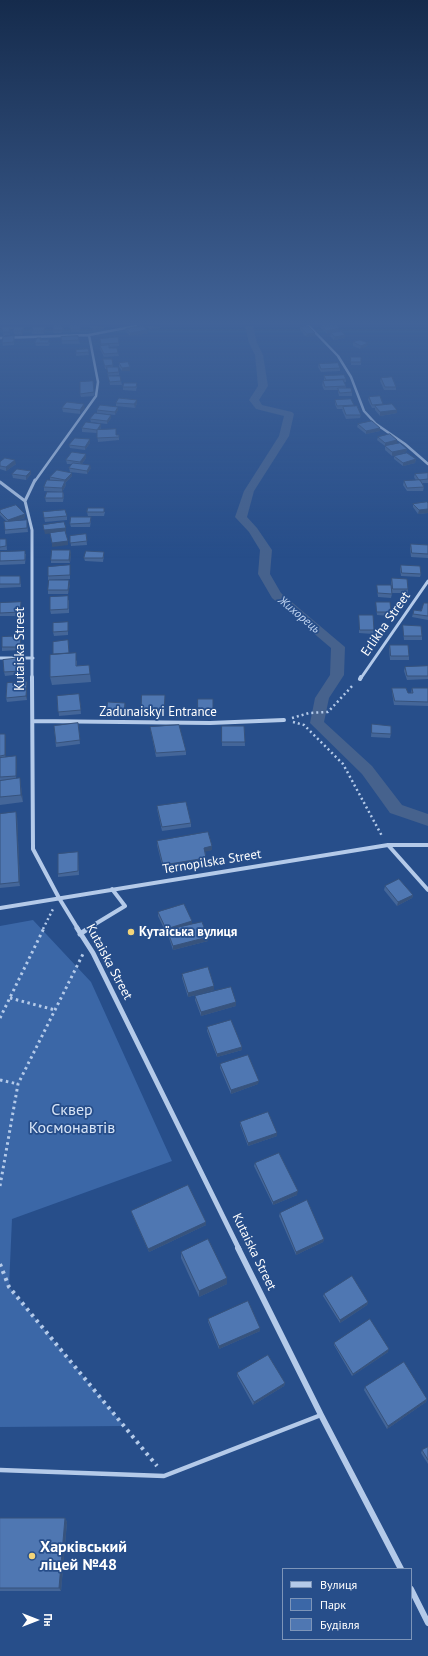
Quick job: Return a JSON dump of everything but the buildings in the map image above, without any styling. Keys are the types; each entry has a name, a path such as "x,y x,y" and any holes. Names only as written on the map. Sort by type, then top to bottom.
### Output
{"street":[{"path":"0,482 25,501 36,479 91,403"},
{"path":"361,403 364,411 376,424 405,444 428,464"},
{"name":"Kutaiska Street","path":"25,501 32,530 33,849 59,898 88,945 321,1415 400,1568"},
{"name":"Erlikha Street","path":"360,679 428,581"},
{"path":"0,658 33,658"},
{"name":"Zadunaiskyi Entrance","path":"33,721 210,723 284,720"},
{"path":"388,845 428,890"},
{"name":"Ternopilska Street","path":"0,908 388,845 428,846"},
{"path":"88,945 80,933 125,906 112,889"},
{"path":"412,1591 428,1624"}],"lane":[{"path":"0,1470 164,1476 321,1415"}],"path":[{"path":"284,720 309,714 328,712 360,679"},
{"path":"284,720 304,725 343,764 378,832 388,845"},
{"path":"0,1018 59,898"},
{"path":"0,1186 18,1084 88,945"},
{"path":"10,998 55,1010"},
{"path":"0,1080 18,1084"},
{"path":"0,1264 9,1287 164,1476"}],"green space":[{"name":"Сквер Космонавтів","path":"33,920 91,982 172,1161 12,1219 9,1287 124,1426 0,1427 0,926"}],"waterway":[{"name":"Жихорець","path":"256,403 259,407 289,414 284,436 249,491 241,517 253,530 266,550 264,574 276,595 338,647 337,675 322,698 317,723 367,770 396,809 428,820"}],"place":[{"name":"Кутаїська вулиця","path":"131,932"},
{"name":"Харківський ліцей №48","path":"32,1556"}]}
